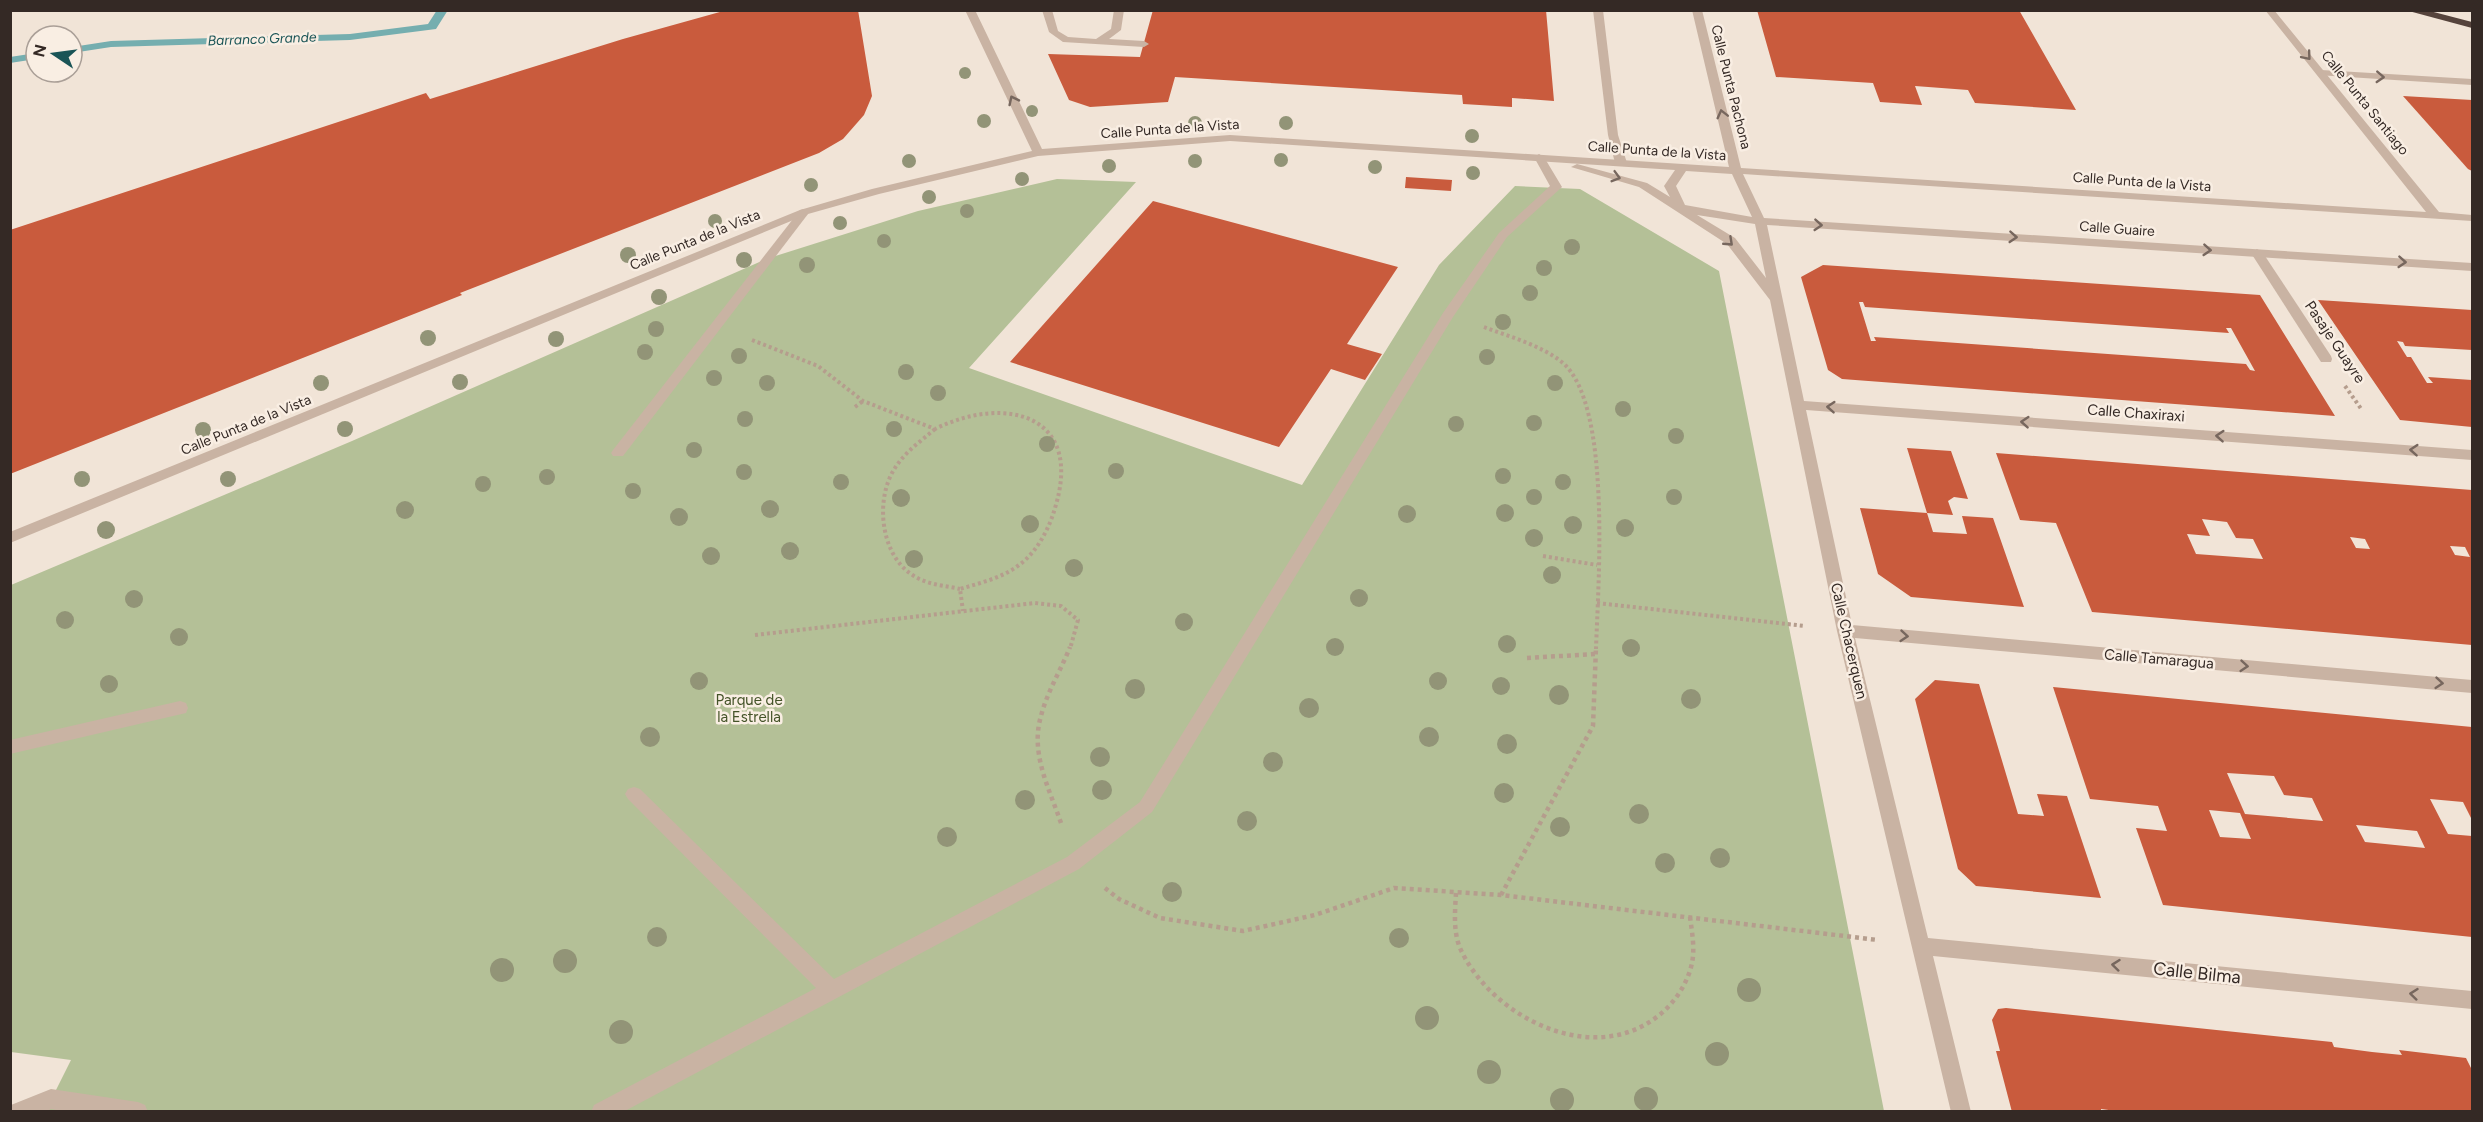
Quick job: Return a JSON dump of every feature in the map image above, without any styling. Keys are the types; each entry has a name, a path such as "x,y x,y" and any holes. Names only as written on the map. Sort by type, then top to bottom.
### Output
{"highway":[{"path":"2410,10 2472,25"}],"street":[{"path":"970,10 1038,153"},
{"path":"1047,10 1054,32 1059,36 1076,41 1144,44"},
{"path":"1098,42 1116,30 1119,10"},
{"path":"1598,10 1613,135 1621,163"},
{"name":"Calle Punta Pachona","path":"1697,10 1736,171"},
{"name":"Calle Punta Santiago","path":"2269,10 2436,216"},
{"path":"2321,73 2472,82"},
{"name":"Calle Punta de la Vista","path":"10,538 804,212 876,191 1038,153 1230,138 2472,218"},
{"path":"1539,157 1643,185 1731,241 1776,299"},
{"path":"601,1112 1073,863 1146,807 1447,316 1503,235 1556,188 1539,157"},
{"path":"1681,208 1670,186 1682,168"},
{"name":"Calle Chacerquen","path":"1736,171 1760,221 1845,631 1961,1112"},
{"name":"Calle Guaire","path":"1681,208 1760,221 2472,267"},
{"path":"618,453 804,212"},
{"name":"Pasaje Guayre","path":"2257,253 2326,359"},
{"name":"Calle Chaxiraxi","path":"1797,405 2472,454"},
{"name":"Calle Tamaragua","path":"1845,631 2472,686"},
{"path":"10,747 180,708"},
{"path":"634,794 831,990"},
{"name":"Calle Bilma","path":"1922,946 2472,1000"},
{"path":"18,1112 51,1099 138,1112"}],"path":[{"path":"1447,316 1537,347 1564,364 1583,395 1597,455 1597,603 1593,726 1502,895"},
{"path":"711,332 755,340 818,366 863,401 935,429"},
{"name":"Pasaje Guayre","path":"2326,359 2389,448"},
{"path":"855,407 863,401"},
{"path":"992,411 1020,414 1048,430 1060,456 1061,492 1047,530 1025,560 997,578 960,589 922,581 905,568 890,544 883,521 884,497 892,471 907,453 935,429 960,416 992,411"},
{"path":"1543,556 1597,565"},
{"path":"960,589 963,611"},
{"path":"755,635 1035,603 1061,606 1078,620 1076,636 1039,720 1037,747 1073,863 1119,899 1160,918 1243,931 1315,915 1394,888 1502,895 1922,946"},
{"path":"1597,603 1845,631"},
{"path":"1527,658 1596,654"},
{"path":"1456,892 1454,919 1460,947 1473,972 1494,997 1529,1021 1548,1030 1580,1037 1610,1036 1638,1029 1668,1008 1679,995 1691,970 1694,944 1690,917"}],"green space":[{"name":"Parque de la Estrella","path":"1057,179 1136,182 969,368 1302,485 1439,265 1515,186 1580,189 1719,271 1884,1111 45,1112 71,1060 11,1052 11,585 352,441 766,259 918,211"}],"building":[{"path":"727,10 858,10 872,96 864,115 843,139 819,153 460,293 462,295 10,474 10,230 426,93 430,99 623,39"},
{"path":"1153,10 1546,10 1554,101 1512,98 1512,107 1463,104 1462,95 1175,77 1168,102 1090,107 1069,100 1048,54 1140,57"},
{"path":"1757,10 2019,10 2076,110 1975,103 1968,90 1915,86 1922,105 1880,102 1873,83 1776,77"},
{"path":"2403,96 2472,100 2472,171 2468,169"},
{"path":"1406,177 1452,180 1451,191 1405,188"},
{"path":"1153,201 1398,267 1347,344 1382,354 1365,380 1331,369 1279,447 1010,362"},
{"path":"1823,265 2260,295 2335,416 1842,379 1828,370 1801,277","holes":["1859,302 1863,302 1865,307 2045,320 2229,333 2226,328 2231,328 2255,371 2250,370 2246,364 1874,337 1876,341 1871,341"]},
{"path":"2318,300 2472,310 2472,350 2405,346 2403,342 2397,341 2407,357 2411,357 2427,383 2433,383 2428,377 2472,380 2472,427 2400,420"},
{"path":"1907,448 1951,451 1968,499 1954,497 1948,501 1953,515 1927,513"},
{"path":"1996,453 2472,490 2472,645 2092,612 2056,523 2020,520","holes":["2202,519 2227,522 2236,538 2253,539 2263,559 2196,554 2187,534 2210,536","2350,537 2365,539 2370,549 2356,548","2450,546 2465,547 2470,557 2455,555"]},
{"path":"1860,508 1927,513 1933,532 1967,534 1962,516 1993,518 2024,607 1911,597 1878,574"},
{"path":"1935,680 1979,684 2018,814 2044,816 2037,794 2067,796 2101,898 1976,886 1958,869 1915,699"},
{"path":"2053,687 2472,727 2472,820 2463,802 2430,799 2448,834 2472,836 2472,937 2163,905 2136,828 2167,831 2158,806 2090,799","holes":["2227,773 2274,776 2284,795 2312,798 2323,821 2245,814","2209,810 2240,813 2251,839 2220,837","2356,825 2417,831 2425,848 2365,842"]},
{"path":"1998,1009 2332,1042 2334,1047 2372,1052 2402,1055 2399,1050 2466,1058 2472,1070 2472,1112 2124,1112 2101,1109 2101,1112 2012,1112 1996,1051 2000,1051 1992,1020"}],"waterway":[{"name":"Barranco Grande","path":"84,48 111,44 350,37 432,27 443,10"},
{"name":"Barranco Grande","path":"10,60 24,58"}]}
